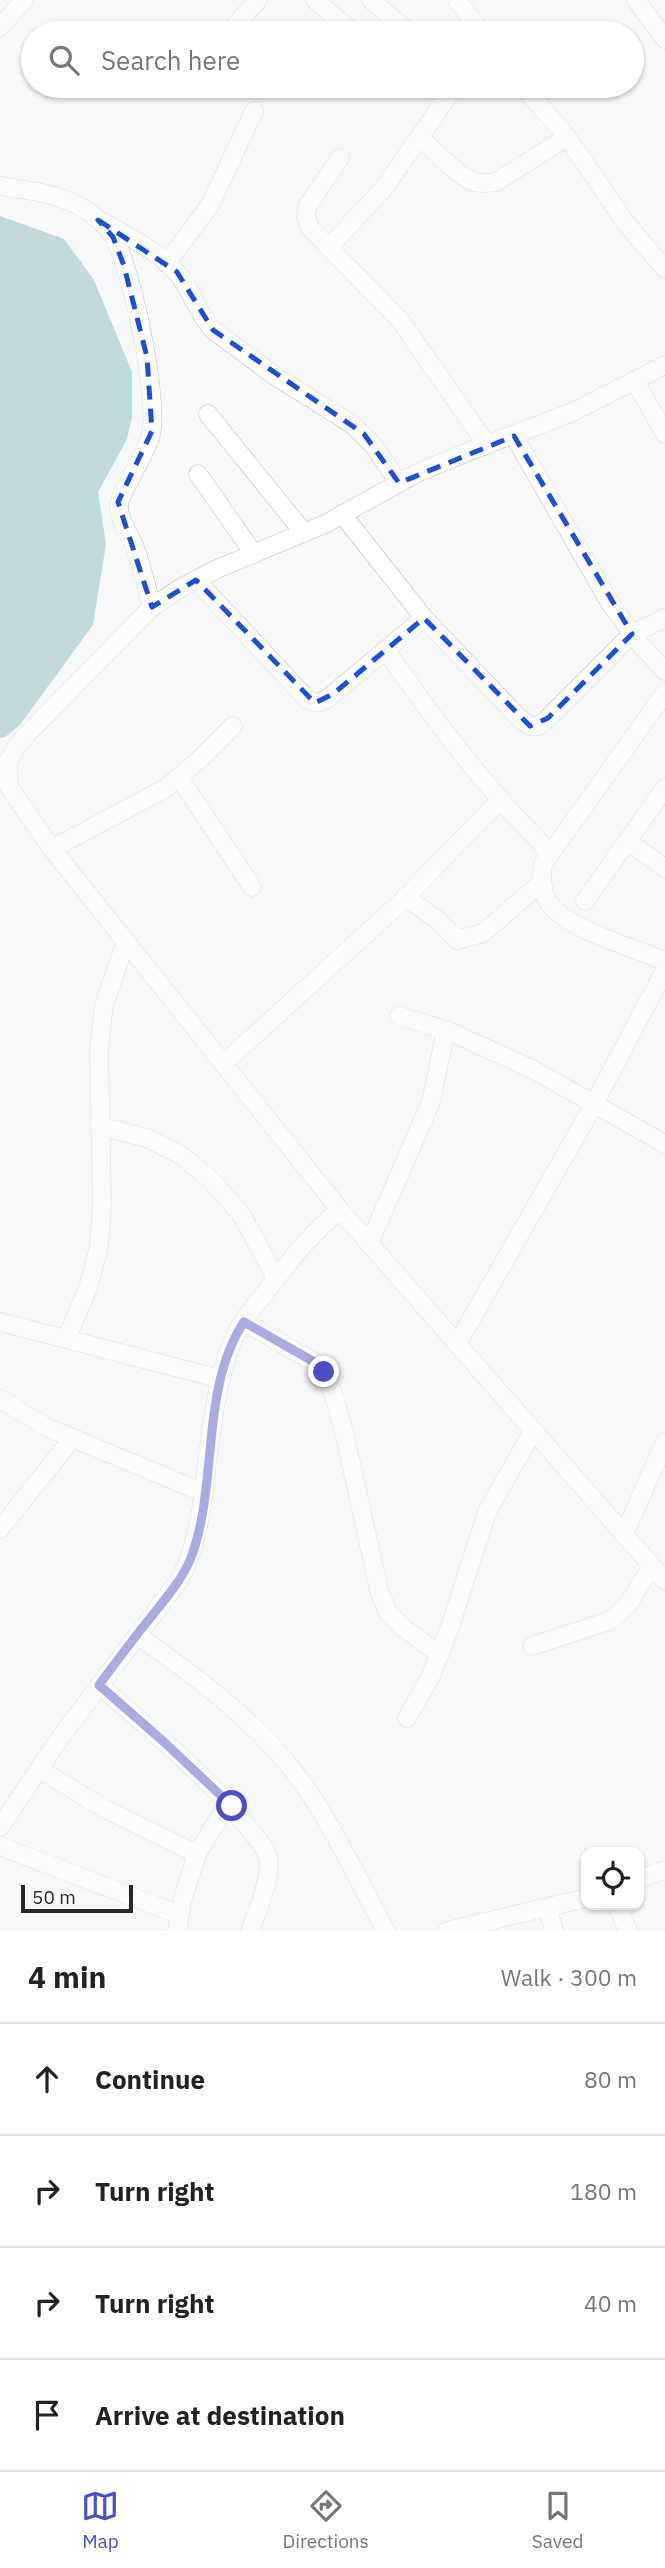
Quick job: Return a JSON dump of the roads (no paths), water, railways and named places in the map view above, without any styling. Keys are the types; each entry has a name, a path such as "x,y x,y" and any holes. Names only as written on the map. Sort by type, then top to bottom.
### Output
{"street":[{"path":"0,27 24,0"},
{"path":"239,21 258,0"},
{"path":"315,0 340,21"},
{"path":"371,0 396,21"},
{"path":"457,0 473,21"},
{"path":"636,0 658,15 665,38"},
{"path":"329,247 384,188 447,98"},
{"path":"533,98 567,137 625,222 665,269"},
{"path":"167,263 210,205 254,111"},
{"path":"421,138 464,176 483,183 496,182 567,137"},
{"path":"340,158 308,205 306,216 309,227 400,320 487,445"},
{"path":"0,186 45,193 78,205 150,250 167,263 188,287 205,322 213,330 275,376 353,425 373,445 398,482"},
{"path":"98,219 113,237 124,266 147,357 153,409 152,431 146,453 118,502 120,517 134,546 152,607"},
{"path":"665,365 573,412 398,482 304,533 196,580 152,607 16,747 8,762 3,782 52,849 340,1210 665,1581"},
{"path":"635,381 665,434"},
{"path":"208,414 304,533"},
{"path":"514,436 610,603 632,634 665,671"},
{"path":"198,474 254,554"},
{"path":"342,514 424,618 520,719 530,726 539,726 548,718 632,634 665,618"},
{"path":"196,580 307,699 315,703 323,702 424,618"},
{"path":"386,650 436,723 551,853"},
{"path":"665,693 543,864 541,883 550,905 575,925 665,961"},
{"path":"52,849 166,788 233,726"},
{"path":"179,777 252,887"},
{"path":"585,901 665,788"},
{"path":"223,1064 405,897 501,799"},
{"path":"627,841 665,868"},
{"path":"405,897 439,921 457,940 483,933 541,883"},
{"path":"67,1338 88,1288 99,1248 102,1203 99,1052 104,1004 126,942"},
{"path":"457,1344 594,1105 665,970"},
{"path":"399,1016 446,1030 533,1069 665,1144"},
{"path":"369,1244 431,1102 446,1030"},
{"path":"99,1126 147,1138 181,1155 210,1179 241,1214 276,1278"},
{"path":"0,1827 99,1685 180,1579 190,1559 201,1522 220,1379 237,1332 314,1231 340,1210"},
{"path":"0,1322 220,1379"},
{"path":"244,1322 316,1363 324,1372 345,1436 379,1590 387,1611 401,1626 439,1654"},
{"path":"0,1399 46,1427 72,1439 204,1493"},
{"path":"407,1718 431,1676 486,1512 533,1431"},
{"path":"0,1529 72,1439"},
{"path":"624,1535 665,1442"},
{"path":"533,1646 608,1621 627,1606 652,1566"},
{"path":"137,1635 202,1682 257,1731 292,1769 324,1816 386,1931"},
{"path":"99,1685 228,1803 265,1850 269,1862 266,1879 250,1931"},
{"path":"39,1769 105,1808 197,1854"},
{"path":"0,1846 178,1923 197,1854 228,1803"},
{"path":"644,1877 665,1870"},
{"path":"460,1928 513,1924 548,1908 581,1899"},
{"path":"548,1908 554,1931"},
{"path":"619,1910 628,1931"}],"water":[{"path":"0,216 64,239 94,280 132,372 132,417 127,439 98,492 106,544 93,625 19,726 0,738"}]}
